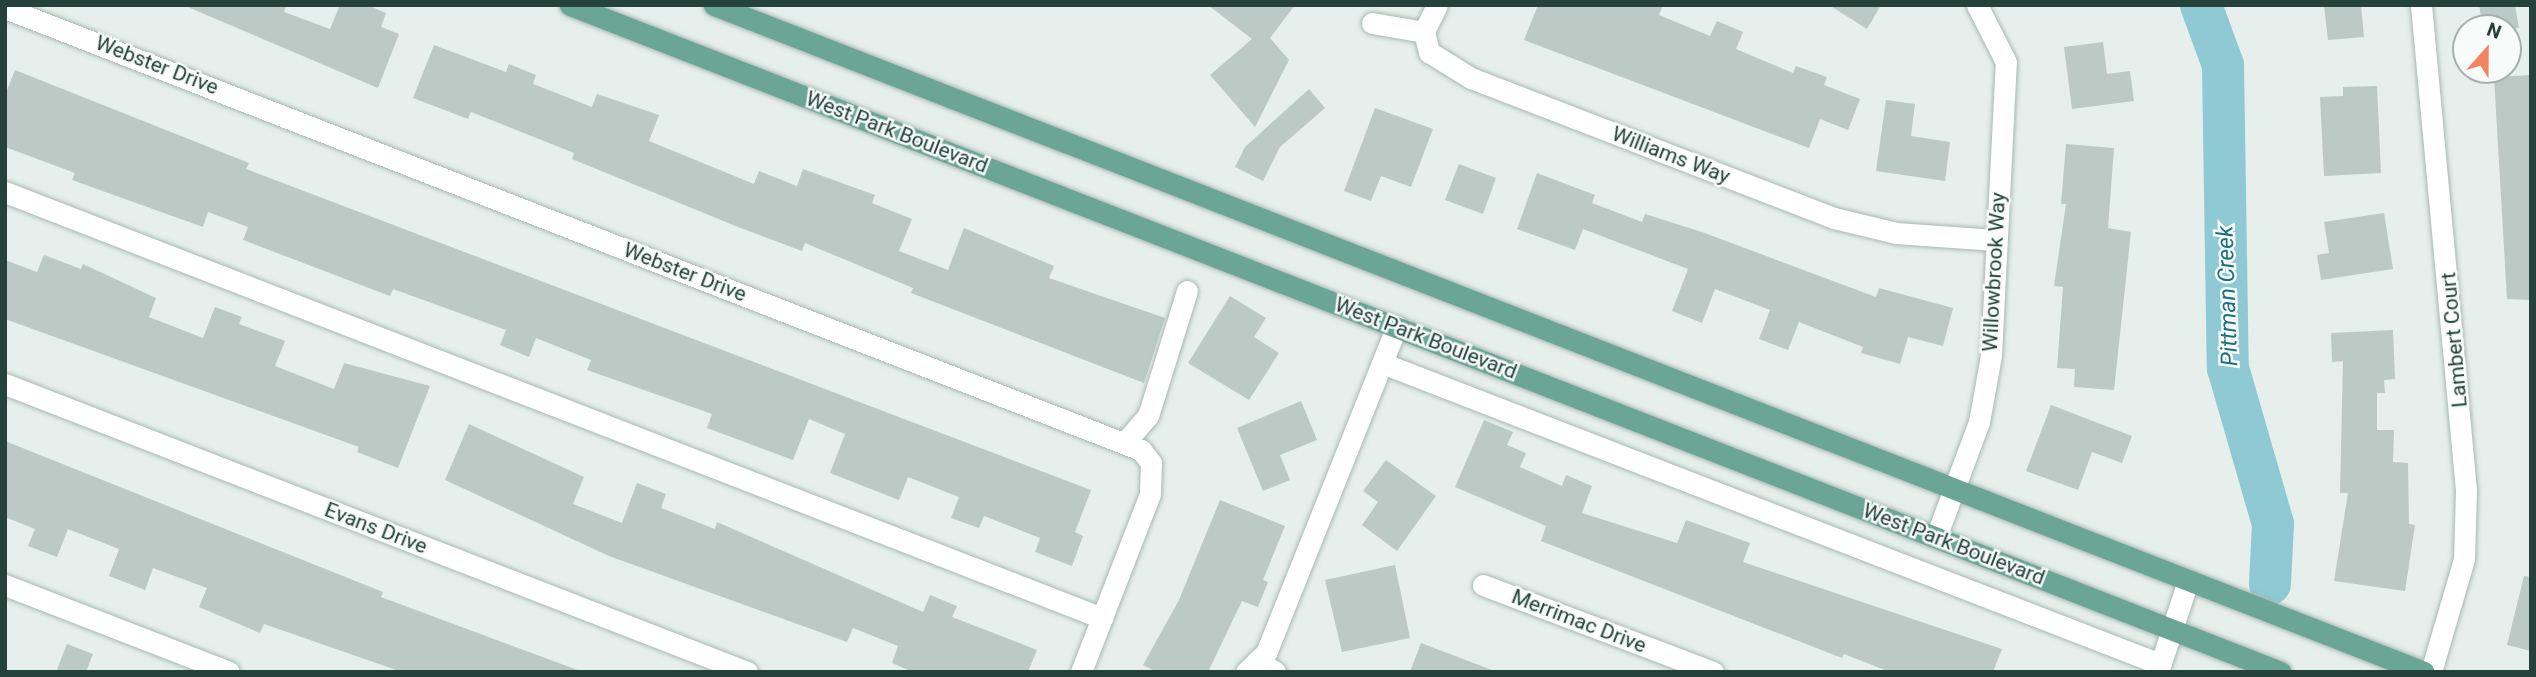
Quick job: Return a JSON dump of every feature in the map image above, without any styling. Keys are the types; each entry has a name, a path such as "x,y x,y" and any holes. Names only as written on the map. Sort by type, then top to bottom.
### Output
{"main road":[{"name":"West Park Boulevard","path":"570,5 2281,672"},
{"path":"714,5 2424,672"}],"street":[{"path":"1372,23 1424,32 1437,5"},
{"name":"Willowbrook Way","path":"1936,537 1987,387 2006,62 1977,5"},
{"name":"Lambert Court","path":"2421,5 2466,489 2463,559 2431,672"},
{"name":"Webster Drive","path":"5,8 1126,441 1151,463 1154,479 1081,672"},
{"name":"Williams Way","path":"1424,32 1429,52 1471,78 1834,218 1896,233 1995,240"},
{"path":"5,191 1102,618"},
{"path":"1126,441 1148,416 1187,291"},
{"path":"1259,668 1397,327"},
{"path":"1382,363 2159,668 2170,628 2188,581"},
{"name":"Evans Drive","path":"5,384 747,672"},
{"path":"5,585 229,672"},
{"name":"Merrimac Drive","path":"1483,585 1713,672"}],"building":[{"path":"183,5 286,5 284,12 330,29 340,5 367,5 386,13 381,27 399,34 378,88"},
{"path":"1208,5 1295,5 1270,38 1289,60 1255,127 1210,75 1252,39"},
{"path":"1538,5 1663,5 1659,15 1710,36 1717,21 1743,32 1736,49 1793,73 1796,66 1827,77 1824,85 1860,99 1848,130 1820,119 1809,148 1524,40"},
{"path":"1829,5 1881,5 1867,29"},
{"path":"2324,5 2361,5 2364,37 2328,40"},
{"path":"2479,5 2515,5 2517,14 2481,14"},
{"path":"2103,42 2107,74 2130,71 2134,101 2072,109 2064,47"},
{"path":"434,45 506,72 509,64 536,75 533,84 592,107 597,94 659,115 649,141 754,184 759,171 797,186 803,169 875,195 872,203 912,219 899,251 948,270 964,228 1054,266 1049,278 1165,318 1144,383 911,293 913,288 805,243 802,251 738,227 572,159 574,153 471,112 468,119 413,98"},
{"path":"15,70 249,163 246,169 1091,490 1075,532 1083,536 1072,566 1035,552 1040,538 984,516 979,528 951,518 959,497 908,477 899,500 830,473 845,434 809,419 793,460 707,428 712,414 587,370 591,360 536,338 529,357 500,345 506,330 393,289 390,296 243,240 248,227 208,212 203,227 72,180 75,173 5,147 5,95"},
{"path":"2522,75 2531,75 2531,300 2507,299 2494,84 2522,84"},
{"path":"2377,86 2381,173 2324,176 2320,97 2343,96 2343,87"},
{"path":"1309,89 1325,108 1280,147 1263,181 1235,167 1245,147"},
{"path":"1886,100 1915,104 1911,136 1950,142 1945,181 1876,171"},
{"path":"1375,108 1433,129 1411,187 1381,176 1371,201 1344,191"},
{"path":"2066,144 2114,148 2108,228 2131,232 2114,390 2074,387 2075,369 2057,368 2063,287 2054,286 2066,204 2061,204"},
{"path":"1459,164 1496,178 1483,214 1445,200"},
{"path":"1537,173 1595,195 1592,203 1642,222 1645,214 1702,232 1876,297 1879,288 1953,308 1943,346 1908,337 1900,364 1861,353 1863,347 1799,322 1788,350 1759,339 1770,310 1715,289 1702,323 1672,311 1688,269 1583,229 1575,250 1517,229"},
{"path":"2384,213 2393,269 2321,280 2317,255 2329,253 2324,222"},
{"path":"44,255 81,269 83,264 156,298 149,317 203,338 215,307 242,317 239,324 285,341 275,366 334,389 344,363 430,386 398,468 357,452 359,447 5,319 5,260 37,272"},
{"path":"1230,296 1266,318 1254,337 1279,353 1249,400 1188,363"},
{"path":"2393,330 2395,379 2384,380 2385,393 2377,393 2377,430 2394,430 2393,462 2408,463 2409,524 2415,525 2405,591 2334,581 2348,493 2340,493 2343,361 2332,362 2331,333"},
{"path":"1301,401 1317,440 1280,455 1290,480 1263,491 1237,428"},
{"path":"2051,405 2132,436 2122,463 2092,452 2078,490 2026,471"},
{"path":"1484,420 1513,432 1507,445 1526,453 1520,467 1562,486 1566,475 1592,486 1582,513 1677,543 1686,520 1750,543 1743,562 2002,649 1993,672 1890,672 1844,654 1842,658 1541,541 1546,526 1455,487"},
{"path":"469,424 584,477 573,504 622,523 637,483 666,494 661,508 715,529 717,522 923,612 930,595 957,606 952,617 1037,650 1028,672 913,672 892,663 898,646 853,628 847,642 609,556 445,480"},
{"path":"5,441 383,592 381,597 583,672 402,672 264,624 260,633 199,607 207,588 153,568 145,590 109,576 119,549 68,529 57,557 28,546 35,529 5,517"},
{"path":"1386,460 1436,496 1397,551 1362,525 1378,502 1363,491"},
{"path":"1220,500 1285,526 1263,580 1268,582 1258,607 1242,601 1208,672 1157,672 1143,665 1179,600"},
{"path":"1395,565 1410,638 1342,652 1325,580"},
{"path":"2524,576 2531,577 2531,651 2507,645"},
{"path":"1421,643 1492,670 1410,672"},
{"path":"67,644 93,654 86,672 56,672"}],"waterway":[{"name":"Pittman Creek","path":"2201,5 2223,65 2228,368 2273,524 2270,584"}]}
